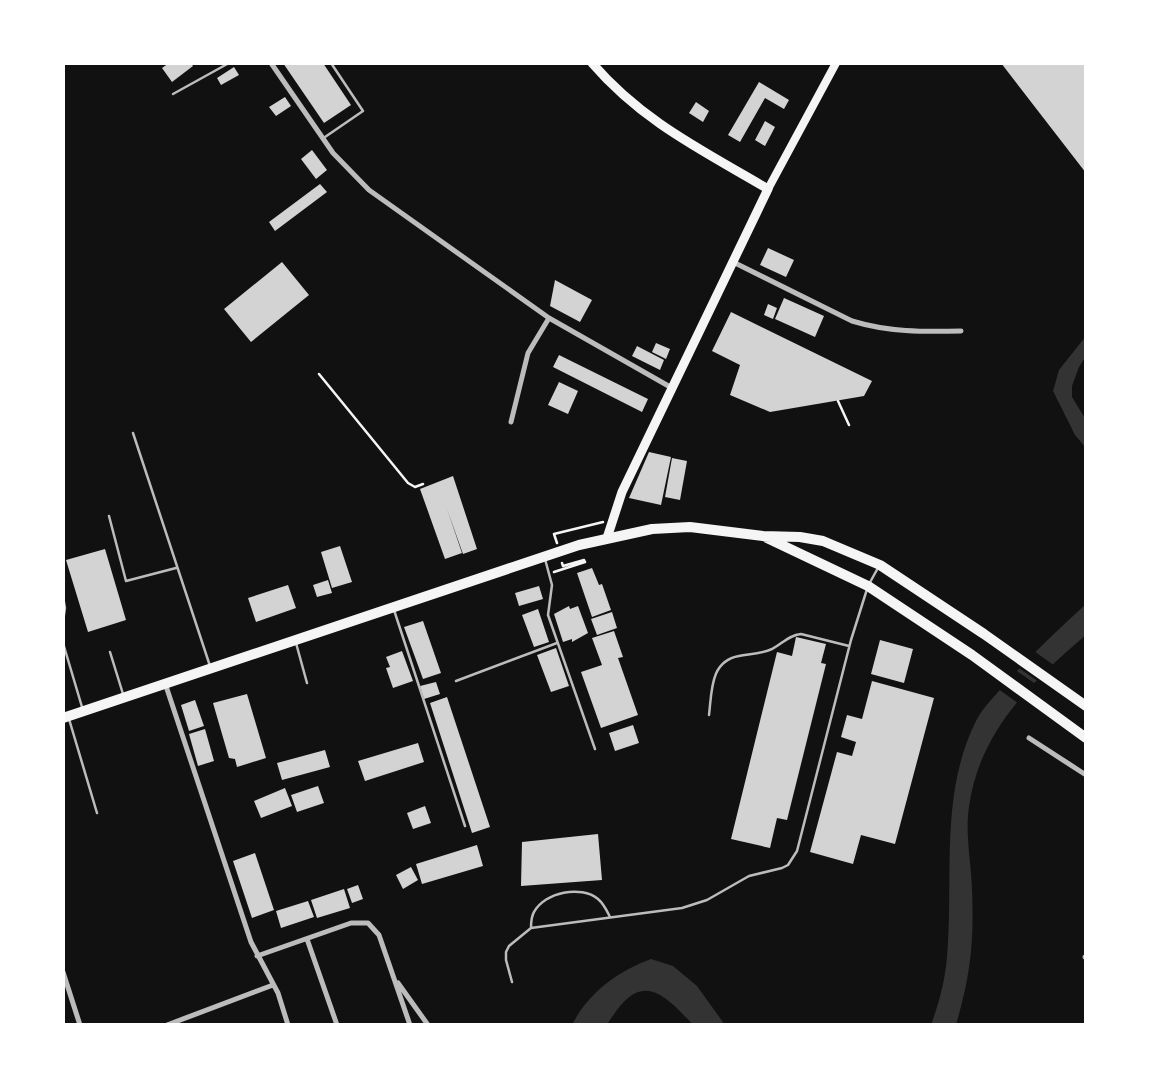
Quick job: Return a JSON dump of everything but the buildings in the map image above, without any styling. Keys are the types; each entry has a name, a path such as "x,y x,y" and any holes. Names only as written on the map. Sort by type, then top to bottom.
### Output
{"highway":[{"path":"66,717 544,556 607,538 652,529 690,527 823,541 880,565 1086,706"},
{"path":"763,536 868,586 972,655 1086,737"}],"main road":[{"path":"592,63 609,83 659,125 768,189"},
{"path":"607,538 622,492 672,388 768,189 836,63"}],"street":[{"path":"271,63 322,138 369,190 549,318 672,388"},
{"path":"733,262 860,324 891,330 961,331"},
{"path":"511,422 528,353 549,318"},
{"path":"165,683 257,956 273,985 288,1025"},
{"path":"1029,738 1086,775"},
{"path":"257,956 351,923 368,923 379,935 410,1025"},
{"path":"307,939 337,1025"},
{"path":"63,972 80,1025"},
{"path":"394,978 428,1025"},
{"path":"167,1025 273,985"}],"lane":[{"path":"173,94 229,63"},
{"path":"322,138 363,111 331,63"},
{"path":"133,433 210,668"},
{"path":"109,516 126,581 178,568"},
{"path":"544,556 552,585 548,615 595,749"},
{"path":"512,982 506,952 509,946 531,928 682,908 708,900 749,876 788,865 797,851 849,646 868,586 880,565"},
{"path":"63,597 63,621"},
{"path":"393,607 465,826"},
{"path":"709,715 714,677 717,669 729,659 771,649 795,634 849,646"},
{"path":"295,639 307,683"},
{"path":"63,643 83,711"},
{"path":"456,681 557,643"},
{"path":"110,652 124,697"},
{"path":"66,717 97,813"},
{"path":"531,928 532,916 540,905 565,893 589,894 599,900 610,917"}],"path":[{"path":"319,374 408,483 415,487 424,484"},
{"path":"838,401 849,425"},
{"path":"554,534 612,521"},
{"path":"550,573 585,562 584,560 563,566"}],"shaded area":[{"path":"1086,336 1086,356 1072,386 1072,397 1086,420 1086,448 1075,435 1053,391 1059,370"},
{"path":"1086,604 1086,635 1027,690 996,732 984,755 975,780 968,817 972,925 965,989 956,1025 931,1025 946,966 952,807 964,749 976,721 990,701"},
{"path":"651,959 673,966 697,986 725,1025 693,1025 670,1002 649,991 629,997 607,1025 572,1025 586,1003 605,984"}],"pier":[{"path":"1031,649 1055,666 1039,682 1016,666"},
{"path":"1014,669 1037,685 1019,704 997,688"}]}
